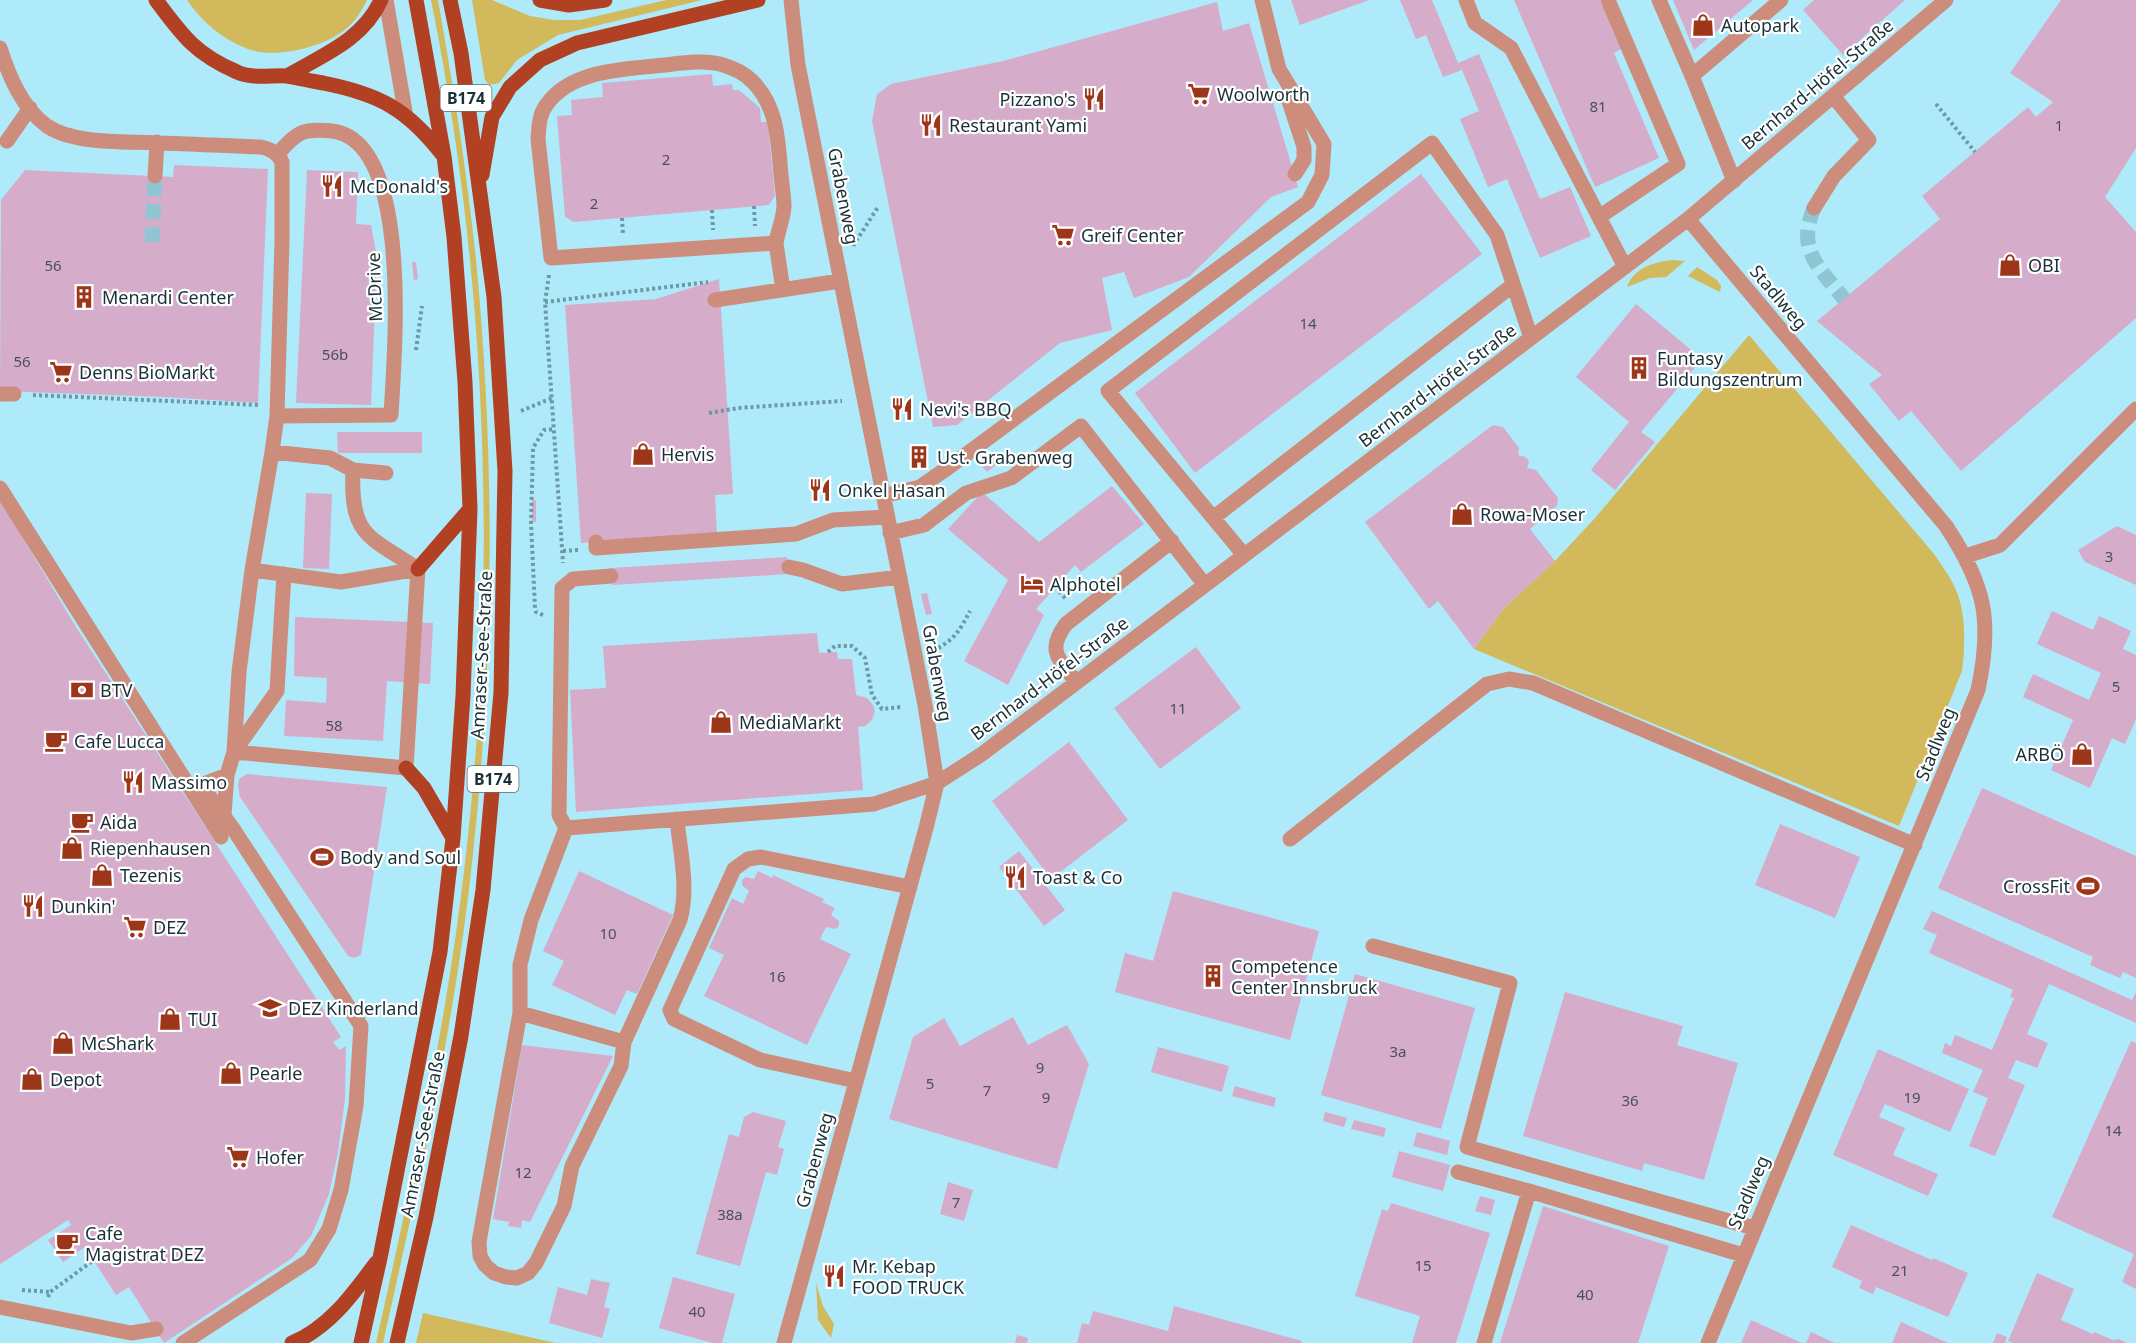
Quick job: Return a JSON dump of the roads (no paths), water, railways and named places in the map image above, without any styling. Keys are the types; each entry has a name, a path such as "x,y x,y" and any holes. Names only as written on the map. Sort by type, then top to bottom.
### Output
{"main road":[{"path":"287,76 357,34 368,22 381,0"},
{"name":"Amraser-See-Straße","path":"361,1343 440,952 453,838 464,696 470,509 465,382 454,237 444,156 416,0"},
{"name":"Amraser-See-Straße","path":"397,1343 426,1216 462,1025 483,890 501,693 505,471 494,297 460,53 450,0"},
{"path":"540,0 568,5 605,0"},
{"path":"479,196 492,117 510,87 540,60 577,43 758,0"},
{"path":"157,1 182,35 202,54 239,73 287,76 369,94 382,100 425,132 444,156"},
{"path":"418,569 470,509"},
{"path":"406,768 424,788 453,838"},
{"path":"292,1343 322,1326 354,1293 380,1258"}],"street":[{"path":"386,0 406,117"},
{"name":"Grabenweg","path":"787,1342 937,783 916,655 798,64 791,0"},
{"path":"1262,0 1279,69 1304,147 1304,160 1294,174"},
{"path":"1466,0 1475,23 1511,48 1625,267"},
{"path":"1599,218 1678,164 1608,0"},
{"path":"1659,0 1734,181"},
{"path":"1692,76 1781,0"},
{"name":"Bernhard-Höfel-Straße","path":"566,828 874,804 937,783 982,754 1688,219 1946,0"},
{"path":"0,48 9,74 30,108 47,126 70,136 107,140 261,147 278,154 282,162 278,398 272,452 252,570 239,672 234,752 227,775 224,815"},
{"path":"776,243 551,258 538,139 539,120 547,104 561,90 578,81 621,69 699,62 719,64 737,71 752,81 764,96 773,113 777,136 784,207 776,243 783,290"},
{"path":"883,496 920,487 949,467 1308,202 1322,175 1324,144 1279,69"},
{"path":"1814,208 1834,176 1869,140 1833,96"},
{"path":"7,141 30,108"},
{"name":"McDrive","path":"276,416 391,415 396,305 386,196 387,185 366,155 353,140 341,133 311,130 302,131 290,139 278,154"},
{"path":"155,176 157,142"},
{"path":"1244,555 1108,391 1432,143 1497,235 1531,338"},
{"name":"Stadlweg","path":"1688,219 1946,526 1966,556 1977,580 1986,631 1985,659 1978,690 1708,1343"},
{"path":"715,300 840,281"},
{"path":"1214,518 1513,285"},
{"path":"1966,556 2000,545 2136,410"},
{"path":"890,533 924,525 966,493 1011,478 1081,426 1205,585"},
{"path":"272,452 330,458 353,471 386,472"},
{"path":"353,471 352,500 360,527 376,541 418,569"},
{"path":"0,488 221,837"},
{"path":"596,542 596,548 796,534 833,520 887,517"},
{"path":"1076,682 1057,657 1054,646 1058,635 1066,624 1172,542"},
{"path":"789,567 842,584 900,577"},
{"path":"252,570 341,582 418,569"},
{"path":"234,752 406,768 418,569"},
{"path":"234,752 277,691 284,574"},
{"path":"611,576 573,579 562,588 559,815 566,828 531,920 520,965 520,1013 479,1242 480,1256 484,1265 494,1273 517,1278 528,1273 540,1254 564,1206 572,1166 621,1066 624,1042 680,920 683,908 677,819"},
{"path":"1290,839 1487,684 1509,679 1533,683 1915,844"},
{"path":"183,1343 310,1260 329,1229 341,1190 356,1106 361,1026 224,815 201,785 227,775"},
{"path":"856,1081 760,1060 674,1019 670,1010 734,869 748,859 761,857 910,887"},
{"path":"1373,946 1510,983 1467,1147 1754,1228"},
{"path":"520,1013 624,1042"},
{"path":"1458,1172 1743,1255"},
{"path":"1484,1343 1529,1191"},
{"path":"0,1307 73,1320 127,1338 156,1329"}],"tunnel":[{"path":"152,242 155,176"},
{"path":"1814,208 1809,223 1809,247 1819,267 1844,299"}],"place":[{"name":"Autopark","path":"1703,25"},
{"name":"Woolworth","path":"1199,94"},
{"name":"Pizzano's","path":"1094,99"},
{"name":"Restaurant Yami","path":"931,125"},
{"name":"McDonald's","path":"332,186"},
{"name":"Greif Center","path":"1063,235"},
{"name":"OBI","path":"2010,265"},
{"name":"Menardi Center","path":"84,297"},
{"name":"Funtasy Bildungszentrum","path":"1639,368"},
{"name":"Denns BioMarkt","path":"61,372"},
{"name":"Nevi's BBQ","path":"902,409"},
{"name":"Hervis","path":"643,454"},
{"name":"Ust. Grabenweg","path":"919,457"},
{"name":"Onkel Hasan","path":"820,490"},
{"name":"Rowa-Moser","path":"1462,514"},
{"name":"Alphotel","path":"1032,584"},
{"name":"BTV","path":"82,690"},
{"name":"MediaMarkt","path":"721,722"},
{"name":"Cafe Lucca","path":"56,741"},
{"name":"ARBÖ","path":"2082,754"},
{"name":"Massimo","path":"133,782"},
{"name":"Aida","path":"82,822"},
{"name":"Riepenhausen","path":"72,848"},
{"name":"Body and Soul","path":"322,857"},
{"name":"Tezenis","path":"102,875"},
{"name":"Toast & Co","path":"1015,877"},
{"name":"CrossFit","path":"2088,886"},
{"name":"Dunkin'","path":"33,906"},
{"name":"DEZ","path":"135,927"},
{"name":"Competence Center Innsbruck","path":"1213,976"},
{"name":"DEZ Kinderland","path":"270,1008"},
{"name":"TUI","path":"170,1019"},
{"name":"McShark","path":"63,1043"},
{"name":"Pearle","path":"231,1073"},
{"name":"Depot","path":"32,1079"},
{"name":"Hofer","path":"238,1157"},
{"name":"Cafe Magistrat DEZ","path":"67,1243"},
{"name":"Mr. Kebap FOOD TRUCK","path":"834,1276"}]}
